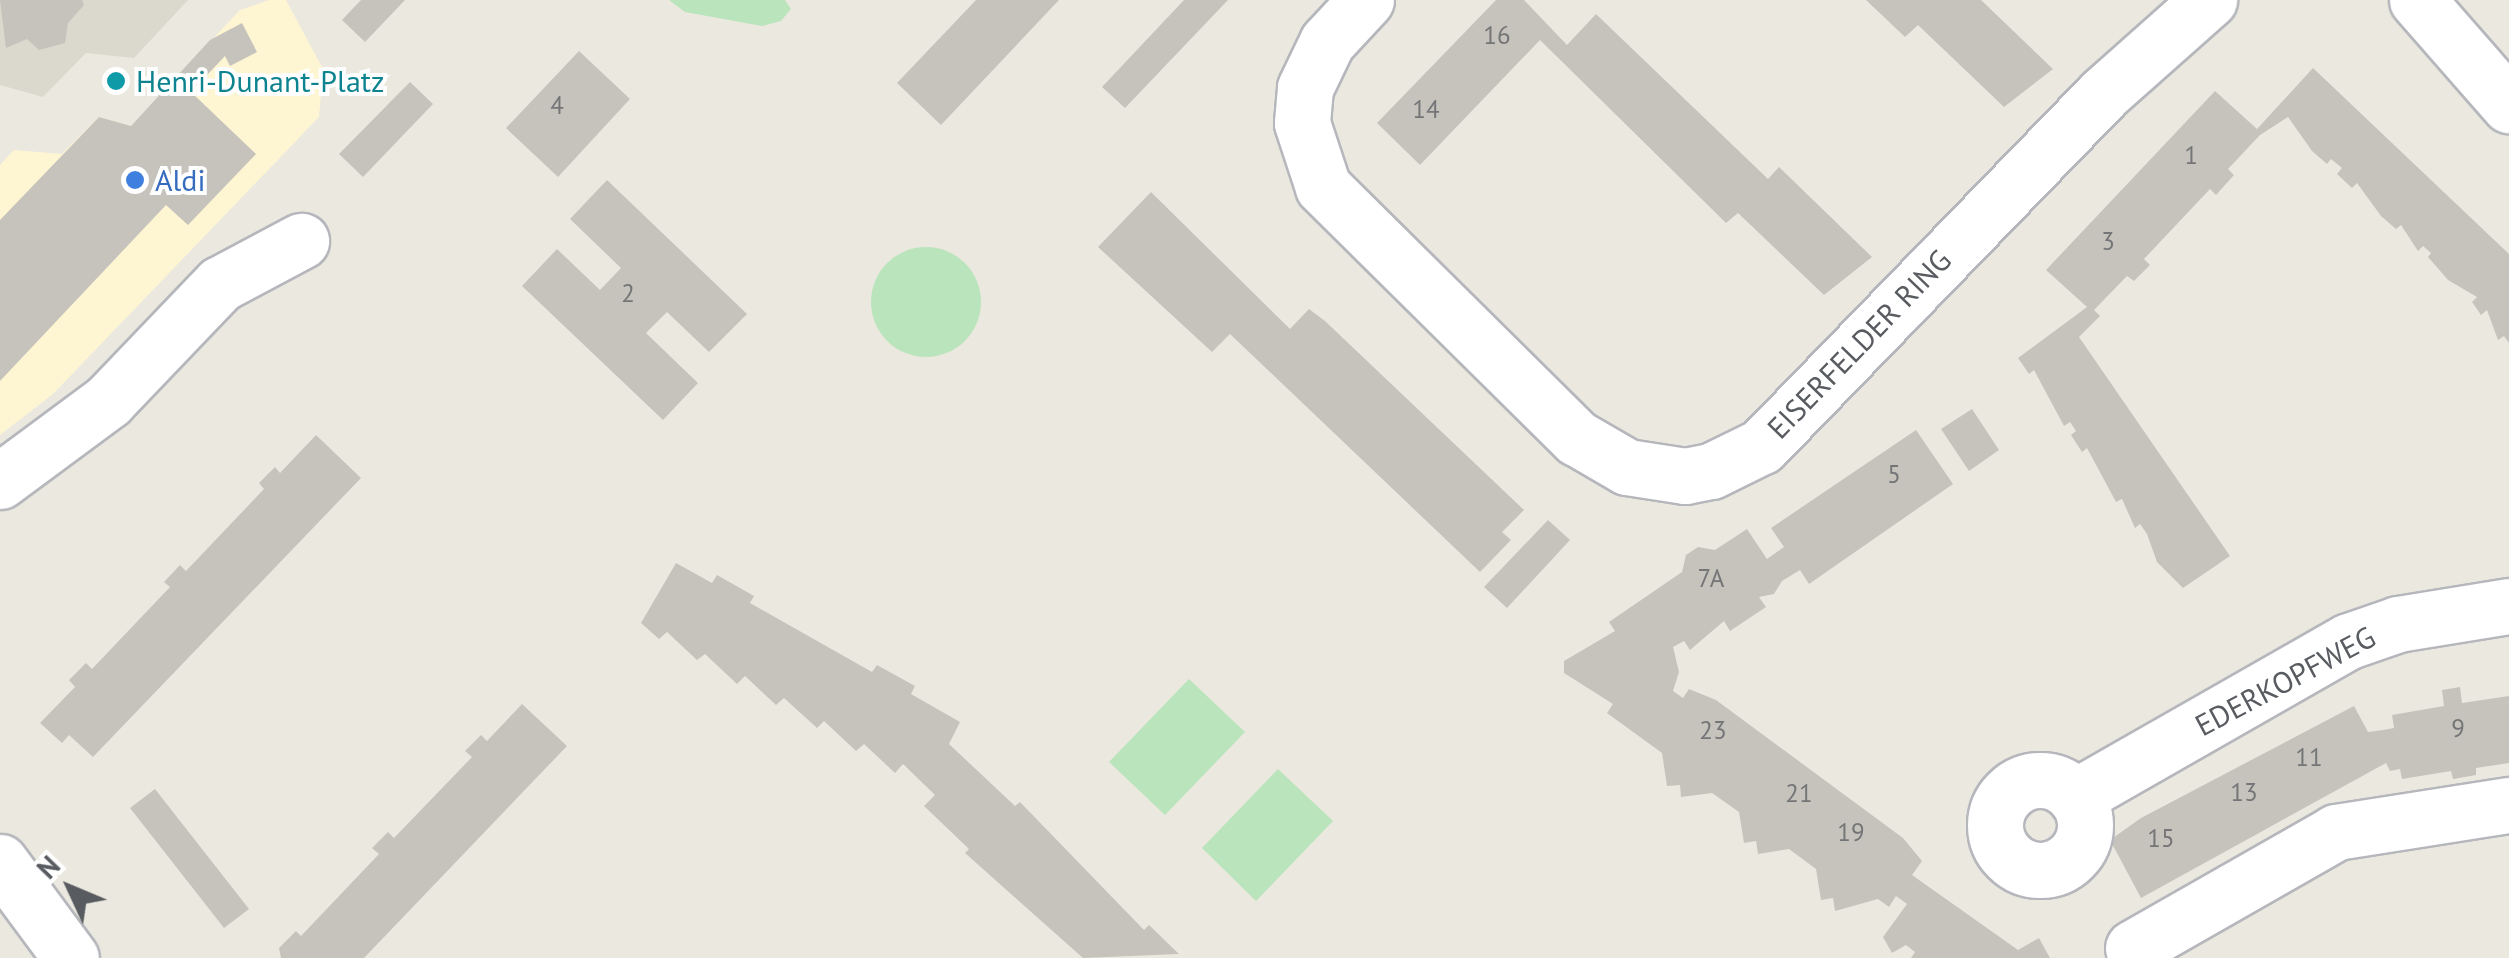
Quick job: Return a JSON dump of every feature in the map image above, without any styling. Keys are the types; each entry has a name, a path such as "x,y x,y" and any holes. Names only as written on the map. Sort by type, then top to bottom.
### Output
{"street":[{"name":"EISERFELDER RING","path":"1366,0 1326,42 1305,88 1302,123 1323,187 1577,438 1627,467 1685,476 1711,471 1762,446 2103,94 2209,0"},
{"path":"2417,0 2509,106"},
{"path":"0,481 108,401 220,284 302,240"},
{"name":"EDERKOPFWEG","path":"2075,797 2349,641 2398,624 2509,606"},
{"path":"2133,948 2336,832 2509,805"},
{"path":"0,862 71,958"}],"shaded area":[{"path":"0,0 188,0 134,58 86,53 43,97 0,85"},
{"path":"269,0 286,0 323,69 319,117 53,394 0,435 0,165 14,150 62,154 99,117 131,126 240,10"}],"green space":[{"path":"669,0 785,0 791,9 781,21 762,26 685,12"},
{"path":"926,247 947,251 965,263 977,281 981,302 977,323 965,341 947,353 926,357 905,353 887,341 875,323 871,302 875,281 887,263 905,251"},
{"path":"1189,679 1245,732 1165,815 1109,762"},
{"path":"1278,769 1333,821 1256,901 1202,848"}],"building":[{"path":"0,0 82,0 84,5 68,23 65,43 39,50 27,39 6,48"},
{"path":"361,0 405,0 365,42 342,20"},
{"path":"976,0 1059,0 941,125 897,83"},
{"path":"1184,0 1228,0 1125,108 1102,87"},
{"path":"1496,0 1524,0 1567,45 1596,14 1768,179 1779,167 1872,257 1824,295 1738,213 1726,223 1540,40 1420,165 1377,123"},
{"path":"1866,0 1981,0 2053,69 2004,107 1918,25 1905,37"},
{"name":"Aldi","path":"242,23 257,52 230,66 225,56 191,92 256,154 188,225 166,205 0,381 0,220 99,117 131,126 210,40"},
{"path":"579,51 630,99 558,177 506,128"},
{"path":"2313,68 2509,254 2509,343 2504,336 2498,340 2487,310 2481,315 2472,302 2477,297 2448,280 2428,257 2431,253 2423,246 2418,251 2401,225 2396,229 2381,216 2357,183 2352,188 2337,174 2342,168 2331,159 2327,164 2312,151 2288,117 2260,135 2228,169 2234,175 2216,195 2210,189 2144,259 2150,265 2134,281 2127,276 2094,310 2100,316 2079,337 2230,556 2183,588 2157,562 2147,534 2140,524 2135,528 2122,499 2116,502 2087,448 2082,452 2071,435 2076,431 2070,422 2064,426 2034,370 2029,374 2018,358 2087,307 2046,270 2215,91 2257,129"},
{"path":"410,82 433,104 363,177 339,154"},
{"path":"607,180 747,314 709,352 667,312 646,333 698,383 663,420 522,286 557,249 600,290 621,268 570,219"},
{"path":"1151,192 1290,329 1309,309 1325,321 1524,510 1502,532 1511,540 1480,572 1230,334 1212,352 1098,247"},
{"path":"1972,409 1999,450 1969,471 1941,429"},
{"path":"1916,430 1953,484 1809,584 1800,570 1782,581 1774,594 1759,597 1766,607 1730,631 1724,621 1690,650 1684,641 1673,647 1679,672 1673,691 1683,698 1689,689 1716,700 1903,838 1922,861 1912,875 2018,950 2039,938 2050,958 1911,958 1915,952 1906,945 1892,953 1883,937 1907,904 1896,896 1889,907 1878,899 1835,911 1833,898 1821,900 1816,869 1789,849 1758,854 1756,841 1744,843 1739,812 1712,793 1681,797 1680,785 1667,786 1662,753 1607,713 1613,704 1564,673 1564,661 1615,631 1609,622 1682,572 1686,555 1698,547 1715,550 1747,529 1767,559 1784,547 1771,528"},
{"path":"316,435 361,478 93,757 69,735 62,743 40,723 75,687 69,680 86,663 92,669 170,587 164,582 180,565 186,571 264,489 259,483 275,467 280,473"},
{"path":"1548,520 1570,540 1507,608 1484,587"},
{"path":"676,563 712,583 717,575 754,596 750,603 872,672 877,665 915,686 911,694 960,722 949,744 1015,806 1020,802 1144,930 1149,925 1179,954 1083,958 965,853 969,849 924,806 935,795 903,764 895,773 864,744 856,751 824,721 817,728 784,698 776,705 745,676 737,684 705,654 697,660 667,632 659,639 641,623"},
{"path":"2460,687 2462,703 2509,696 2509,763 2476,768 2476,775 2453,779 2451,771 2402,779 2400,769 2390,771 2386,763 2141,898 2110,840 2141,818 2354,706 2368,732 2383,730 2394,728 2392,715 2444,706 2442,690"},
{"path":"522,704 567,746 364,958 281,958 279,948 296,931 301,936 379,854 372,848 388,832 394,838 472,757 465,751 481,735 487,741"},
{"path":"155,789 249,909 224,928 130,808"}],"place":[{"name":"Henri-Dunant-Platz","path":"116,81"},
{"name":"Aldi","path":"135,180"}]}
